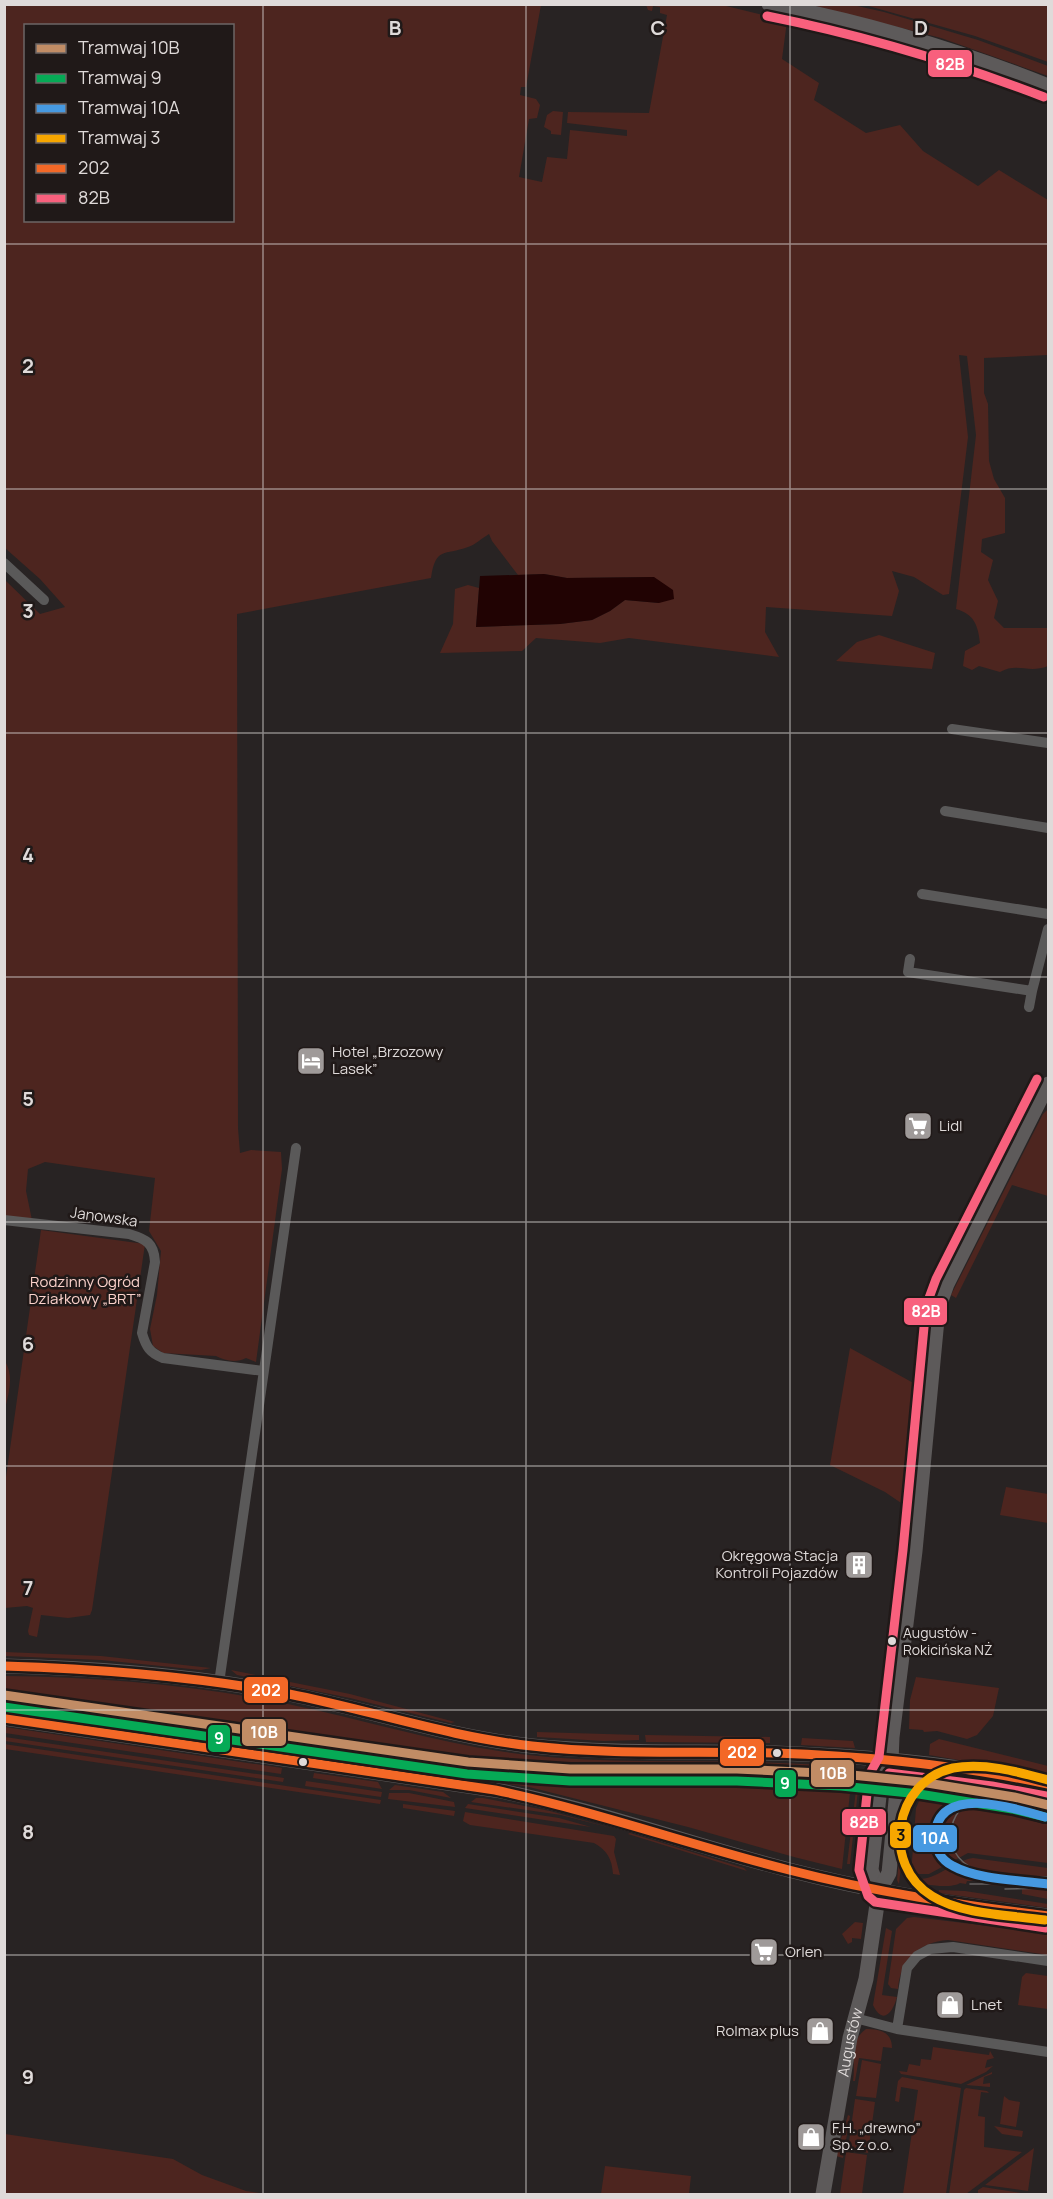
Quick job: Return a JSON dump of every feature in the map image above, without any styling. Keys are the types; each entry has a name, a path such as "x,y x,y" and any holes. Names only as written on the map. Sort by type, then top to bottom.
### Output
{"main road":[{"path":"769,4 919,41 998,66 1048,86"},
{"name":"Augustów","path":"823,2194 855,2018 866,1979 879,1891 871,1870 880,1778 891,1761 915,1551 938,1309 947,1284 1046,1092"},
{"path":"4,1666 101,1669 219,1683 298,1696 448,1732 532,1746 777,1753 891,1761 994,1774 1048,1784"},
{"path":"4,1718 527,1796 625,1821 788,1870 879,1891 1048,1916"}],"street":[{"path":"4,563 44,600"},
{"path":"952,729 1048,743"},
{"path":"945,811 1048,828"},
{"path":"922,894 1048,914"},
{"path":"1029,1007 1048,929"},
{"path":"910,959 908,972 1032,991"},
{"path":"219,1683 296,1148"},
{"name":"Janowska","path":"4,1220 129,1234 143,1238 151,1243 155,1262 142,1334 152,1353 163,1358 263,1371"},
{"path":"897,2029 908,1968 917,1956 930,1948 954,1947 1048,1961"},
{"path":"855,2018 897,2029 1048,2052"}],"green space":[{"path":"718,4 787,21 782,59 819,83 814,100 866,133 900,125 923,151 978,186 999,170 1048,200 1048,355 984,358 989,461 994,479 1005,498 1005,533 982,539 981,552 993,560 988,580 998,601 994,618 1004,628 1048,628 1048,666 1035,669 1012,668 1000,672 979,666 972,670 963,666 965,651 980,643 974,621 967,614 956,609 976,435 967,356 959,355 968,437 949,594 943,595 914,577 892,571 899,591 892,616 766,607 765,632 779,657 629,638 600,643 536,638 522,651 440,653 453,624 455,589 468,585 479,588 476,627 560,624 592,620 625,600 659,603 654,577 567,578 544,574 518,575 489,534 471,546 442,554 436,561 431,578 237,614 238,1128 240,1153 251,1150 281,1152 282,1169 256,1362 246,1358 231,1361 216,1356 163,1353 153,1346 150,1329 157,1295 161,1251 149,1231 155,1178 45,1162 28,1169 26,1191 32,1220 5,1216 5,580 40,614 65,607 40,579 5,548 4,5 541,5 526,87 521,87 520,95 536,99 540,105 537,118 529,119 519,177 542,182 547,157 567,159 570,130 627,136 627,130 567,123 568,112 649,113 667,15 660,13 660,7 653,6 652,11 648,10 646,5"},
{"path":"811,5 853,5 978,40 1048,66 1048,76 941,38"},
{"path":"865,5 1048,5 1048,62 975,36"},
{"path":"553,111 563,112 561,135 551,134 551,131 544,127 547,115"},
{"path":"879,635 935,653 932,669 836,661 857,642"},
{"path":"1048,1109 1048,1196 1012,1185 956,1298 951,1295 1043,1114"},
{"name":"Rodzinny Ogród Działkowy „BRT”","path":"41,1230 145,1244 92,1610 90,1615 68,1618 41,1615 37,1637 29,1635 28,1631 33,1608 27,1606 5,1608 5,1484"},
{"path":"850,1348 917,1385 904,1505 885,1492 830,1465"},
{"path":"5,1361 10,1378 5,1409"},
{"path":"1006,1487 1048,1494 1048,1523 1000,1515"},
{"path":"5,1652 101,1656 211,1668 201,1670 101,1660 5,1656"},
{"path":"885,1654 888,1655 881,1726 877,1724"},
{"path":"231,1670 350,1694 455,1722 451,1723 350,1698 237,1675"},
{"path":"5,1676 112,1680 253,1697 450,1742 536,1756 598,1760 754,1762 853,1767 853,1773 847,1773 846,1782 851,1783 842,1869 529,1787 348,1759 351,1744 38,1698 37,1708 331,1752 330,1756 5,1708"},
{"path":"916,1677 999,1688 993,1716 977,1735 967,1739 937,1731 924,1732 909,1729 910,1700"},
{"path":"5,1727 282,1768 281,1774 5,1733"},
{"path":"537,1732 639,1735 639,1740 604,1741 537,1737"},
{"path":"645,1735 770,1737 770,1743 646,1742"},
{"path":"5,1737 284,1778 283,1782 5,1741"},
{"path":"802,1738 853,1741 855,1748 801,1745"},
{"path":"939,1739 1048,1766 1048,1775 929,1755 930,1744"},
{"path":"4,1744 381,1800 380,1804 5,1749"},
{"path":"314,1773 378,1782 382,1789 313,1778"},
{"path":"925,1778 1048,1798 1048,1863 968,1853 929,1874 911,1874 916,1808 923,1792","holes":["945,1784 1006,1794 1006,1798 991,1796 990,1801 944,1794"]},
{"path":"306,1781 382,1792 381,1797 305,1786"},
{"path":"863,1784 872,1785 863,1868 858,1872 854,1871"},
{"path":"395,1785 443,1792 451,1798 409,1790 389,1790"},
{"path":"906,1789 910,1789 899,1884 897,1880"},
{"path":"856,1790 858,1790 850,1864 847,1864"},
{"path":"389,1793 409,1793 454,1802 455,1807 388,1799"},
{"path":"476,1798 550,1811 615,1829 561,1815 471,1802"},
{"path":"403,1804 455,1811 454,1816 403,1808"},
{"path":"468,1804 559,1818 591,1827 465,1808"},
{"path":"465,1812 614,1836 616,1839 614,1852 620,1875 613,1874 608,1855 594,1843 470,1825 463,1821"},
{"path":"628,1834 744,1868 747,1871"},
{"path":"973,1858 1048,1868 1048,1899 1022,1894 1022,1887 989,1885 988,1881 967,1881 966,1884 944,1886 911,1881 911,1879 929,1878 957,1863"},
{"path":"939,1890 965,1891 1048,1904 1048,1908 939,1893"},
{"path":"910,1906 1048,1926 1048,1929 912,1910"},
{"path":"907,1918 1048,1933 1048,1955 948,1940 938,1941 928,1944 913,1954 903,1969 898,1989 891,1988 888,1984 896,1929"},
{"path":"855,1922 863,1923 861,1939 852,1938 852,1942 848,1944 842,1934"},
{"path":"886,1928 892,1931 882,1995 897,1997 893,2008 884,2016 880,2015 873,2005"},
{"path":"1026,1973 1048,1976 1048,2009 1018,2005 1022,1977"},
{"path":"866,2029 887,2035 892,2048 883,2047 881,2061 859,2058 855,2081 853,2081 855,2046 860,2034"},
{"path":"933,2047 989,2055 990,2051 994,2058 987,2060 985,2068 993,2066 961,2084 901,2074 899,2071 907,2072 909,2064 920,2066 921,2059 931,2060"},
{"path":"862,2060 881,2064 876,2098 856,2096"},
{"path":"992,2072 984,2077 983,2084 990,2083 990,2087 966,2085"},
{"path":"902,2077 961,2088 946,2194 903,2194 918,2090 901,2087 899,2102 895,2101 898,2081"},
{"path":"966,2088 989,2093 981,2092 978,2116 985,2117 984,2147 1022,2152 966,2194 949,2194 964,2090"},
{"path":"1004,2096 1009,2100 1020,2102 1016,2127 1000,2124"},
{"path":"855,2099 875,2102 868,2153 848,2149"},
{"path":"848,2115 850,2116 843,2158 836,2156"},
{"path":"994,2126 1023,2131 1022,2137 1002,2134"},
{"path":"5,2134 173,2159 202,2175 246,2191 267,2194 5,2194"},
{"path":"1034,2148 1028,2191 985,2185"},
{"path":"846,2152 867,2155 862,2194 840,2194"},
{"path":"605,2166 691,2176 689,2194 601,2194"},
{"path":"983,2187 1028,2194 978,2194 978,2190"}],"shaded area":[{"path":"544,574 567,578 654,577 673,590 674,599 659,603 625,600 592,620 560,624 476,627 480,576"}],"tram line":[{"name":"10B","path":"4,1695 468,1762 570,1769 737,1769 842,1774 921,1782 1014,1797 1048,1805"},
{"name":"9","path":"4,1707 467,1774 570,1781 737,1781 841,1786 919,1794 1012,1809 1045,1817"},
{"name":"3","path":"1045,1920 972,1911 932,1896 916,1882 905,1865 900,1846 901,1826 907,1806 917,1790 933,1776 953,1768 977,1766 1048,1780"},
{"path":"996,1794 969,1801 960,1810 953,1821 952,1846 959,1857 978,1871 1008,1876 1048,1877"},
{"name":"10A","path":"1045,1817 998,1805 963,1804 949,1809 939,1820 935,1836 936,1845 942,1857 949,1864 963,1871 999,1879 1048,1884"},
{"path":"970,1884 988,1884 1009,1879"},
{"path":"1005,1889 1048,1888"}],"transit line":[{"name":"82B","path":"767,16 907,51 976,72 1044,97"},
{"name":"82B","path":"1037,1079 936,1279 926,1306 903,1550 879,1757 869,1775 859,1870 868,1896 875,1902 1046,1928"},
{"name":"202","path":"4,1666 147,1674 218,1682 319,1700 440,1730 532,1746 623,1752 844,1756 946,1767 1048,1784"},
{"name":"202","path":"4,1718 495,1790 532,1798 821,1878 918,1897 1048,1916"},
{"name":"82B","path":"889,1773 992,1786 1046,1796"}],"place":[{"name":"Hotel „Brzozowy Lasek”","path":"311,1061"},
{"name":"Lidl","path":"918,1126"},
{"name":"Okręgowa Stacja Kontroli Pojazdów","path":"859,1565"},
{"name":"Augustów - Rokicińska NŻ","path":"892,1641"},
{"name":"Orlen","path":"764,1952"},
{"name":"Lnet","path":"950,2005"},
{"name":"Rolmax plus","path":"820,2031"},
{"name":"F.H. „drewno” Sp. z o.o.","path":"811,2137"}]}
